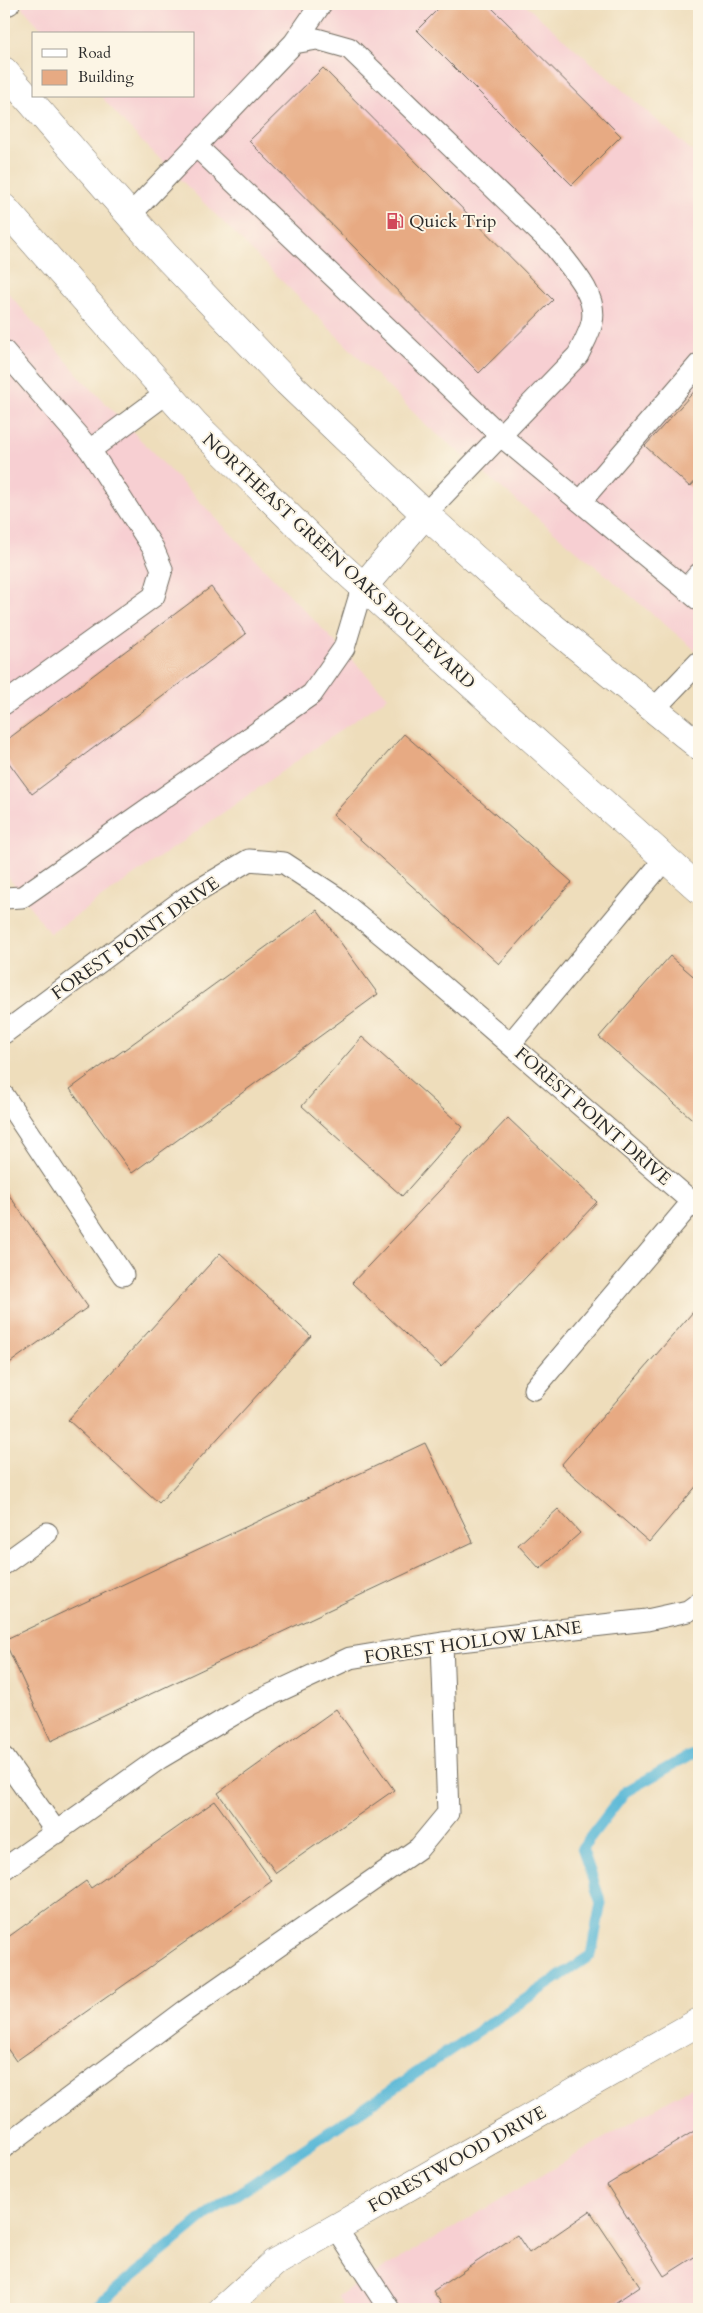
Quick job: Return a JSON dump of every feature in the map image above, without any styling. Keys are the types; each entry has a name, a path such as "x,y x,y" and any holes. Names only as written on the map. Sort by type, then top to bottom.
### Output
{"main road":[{"path":"4,71 130,215 287,382 425,514 532,610 699,746"},
{"name":"NORTHEAST GREEN OAKS BOULEVARD","path":"4,208 195,424 362,588 699,889"},
{"path":"362,588 425,514"},
{"name":"FORESTWOOD DRIVE","path":"223,2309 274,2263 699,2022"}],"lane":[{"path":"4,6 9,4"},
{"path":"130,215 294,43 321,4"},
{"path":"294,43 317,39 349,48 555,247 578,277 590,300 593,322 578,354 425,514"},
{"path":"196,146 501,436 581,501 695,588"},
{"path":"4,352 90,450 152,548 162,569 154,596 4,704"},
{"path":"581,501 699,364"},
{"path":"90,450 167,393"},
{"path":"4,898 22,897 312,694 344,648 362,588"},
{"path":"654,709 699,662"},
{"name":"FOREST POINT DRIVE","path":"510,1044 665,859"},
{"name":"FOREST POINT DRIVE","path":"4,1033 187,897 249,860 284,864 336,897 696,1205"},
{"path":"4,1096 123,1275"},
{"path":"534,1390 696,1205"},
{"path":"4,1564 47,1533"},
{"name":"FOREST HOLLOW LANE","path":"4,1869 160,1758 251,1704 350,1658 442,1643 648,1620 688,1611 699,1603"},
{"path":"4,2147 185,2011 419,1848 448,1813 442,1643"},
{"path":"4,1758 57,1832"},
{"path":"336,2228 389,2309"}],"shaded area":[{"path":"19,4 524,4 699,157 699,653 425,424 125,124 103,98 195,98 195,32 44,32"},
{"path":"4,288 83,380 388,697 50,934 4,871"},
{"path":"699,2082 699,2309 346,2309 337,2296"}],"building":[{"path":"443,4 488,4 621,136 572,185 417,30"},
{"path":"323,68 553,300 479,373 249,141"},
{"path":"699,386 699,477 690,487 645,446"},
{"path":"211,587 246,634 32,794 4,756 4,742"},
{"path":"404,734 572,882 499,964 333,815"},
{"path":"317,910 378,994 132,1173 70,1089"},
{"path":"670,956 699,981 699,1125 599,1037"},
{"path":"362,1037 463,1127 402,1196 302,1106"},
{"path":"508,1118 597,1202 441,1367 352,1283"},
{"path":"4,1188 88,1307 4,1367"},
{"path":"220,1253 311,1336 159,1503 68,1420"},
{"path":"699,1305 699,1483 649,1542 561,1465"},
{"path":"425,1443 473,1542 51,1741 4,1640"},
{"path":"558,1509 580,1533 540,1569 518,1545"},
{"path":"336,1709 394,1790 276,1873 218,1793"},
{"path":"215,1801 272,1881 16,2061 4,2044 4,1940 86,1881 91,1888"},
{"path":"699,2128 699,2254 664,2276 607,2185"},
{"path":"590,2211 640,2286 606,2309 445,2309 433,2291 517,2235 529,2253"}],"waterway":[{"path":"93,2309 206,2215 591,1955 601,1903 582,1848 625,1792 690,1755 699,1753"}],"place":[{"name":"Quick Trip","path":"395,221"}]}
